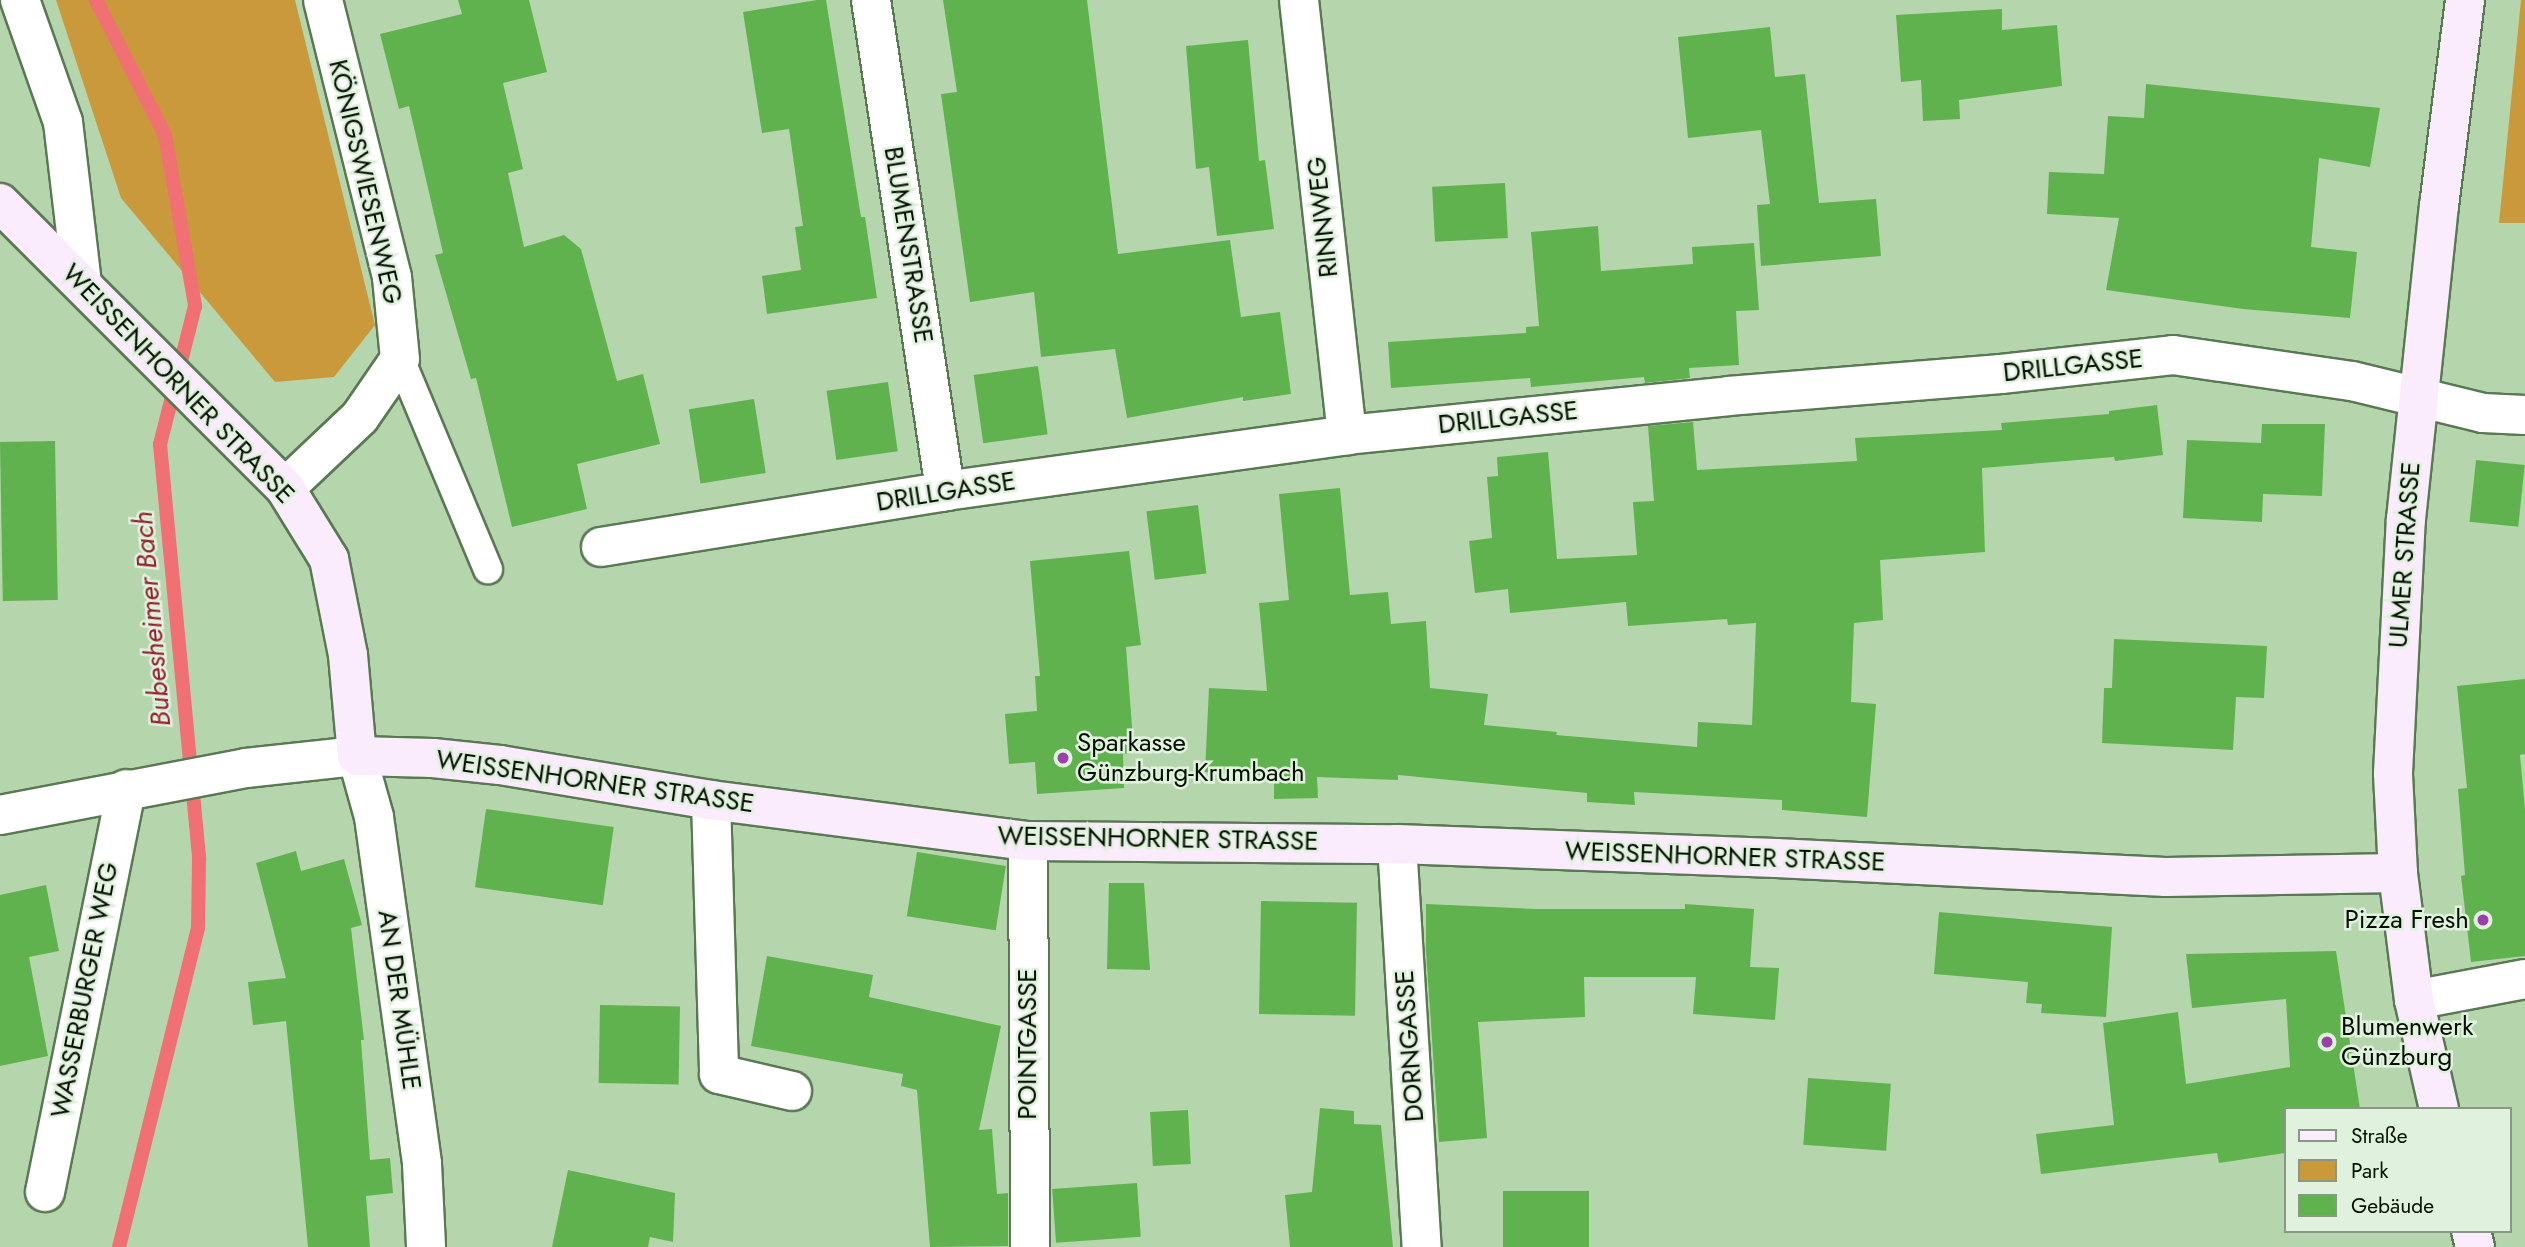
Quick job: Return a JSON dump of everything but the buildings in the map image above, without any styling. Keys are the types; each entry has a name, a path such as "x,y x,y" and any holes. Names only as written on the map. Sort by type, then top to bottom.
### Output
{"main road":[{"name":"ULMER STRASSE","path":"2439,1107 2414,1000 2398,873 2393,773 2406,519 2465,0"},
{"name":"WEISSENHORNER STRASSE","path":"0,203 285,488 329,559 348,655 357,756 433,758 500,765 711,800 1028,841 1397,844 1776,858 2166,877 2398,873"}],"street":[{"path":"20,0 63,122 82,283"},
{"name":"KÖNIGSWIESENWEG","path":"323,0 392,278 400,359"},
{"name":"BLUMENSTRASSE","path":"871,0 945,491"},
{"name":"RINNWEG","path":"1299,0 1347,435"},
{"name":"DRILLGASSE","path":"601,547 945,491 1347,435 2173,355 2352,381 2483,413 2525,415"},
{"path":"285,488 360,417 400,359"},
{"path":"0,815 246,768 357,756"},
{"name":"AN DER MÜHLE","path":"357,756 376,830 422,1164 426,1247"},
{"name":"WASSERBURGER WEG","path":"45,1192 142,786"},
{"path":"711,800 719,1074 792,1091"},
{"name":"POINTGASSE","path":"1028,841 1030,1247"},
{"name":"DORNGASSE","path":"1397,844 1422,1247"},
{"path":"2414,1000 2525,979"}],"lane":[{"path":"400,359 488,569"}],"green space":[{"path":"56,0 295,0 375,325 334,377 275,382 121,198"},
{"path":"2521,0 2525,0 2525,223 2499,223"}],"waterway":[{"name":"Bubesheimer Bach","path":"96,0 165,135 195,306 160,444 199,859 198,928 119,1247"}],"place":[{"name":"Sparkasse Günzburg-Krumbach","path":"1063,758"},
{"name":"Pizza Fresh","path":"2483,920"},
{"name":"Blumenwerk Günzburg","path":"2327,1042"}]}
